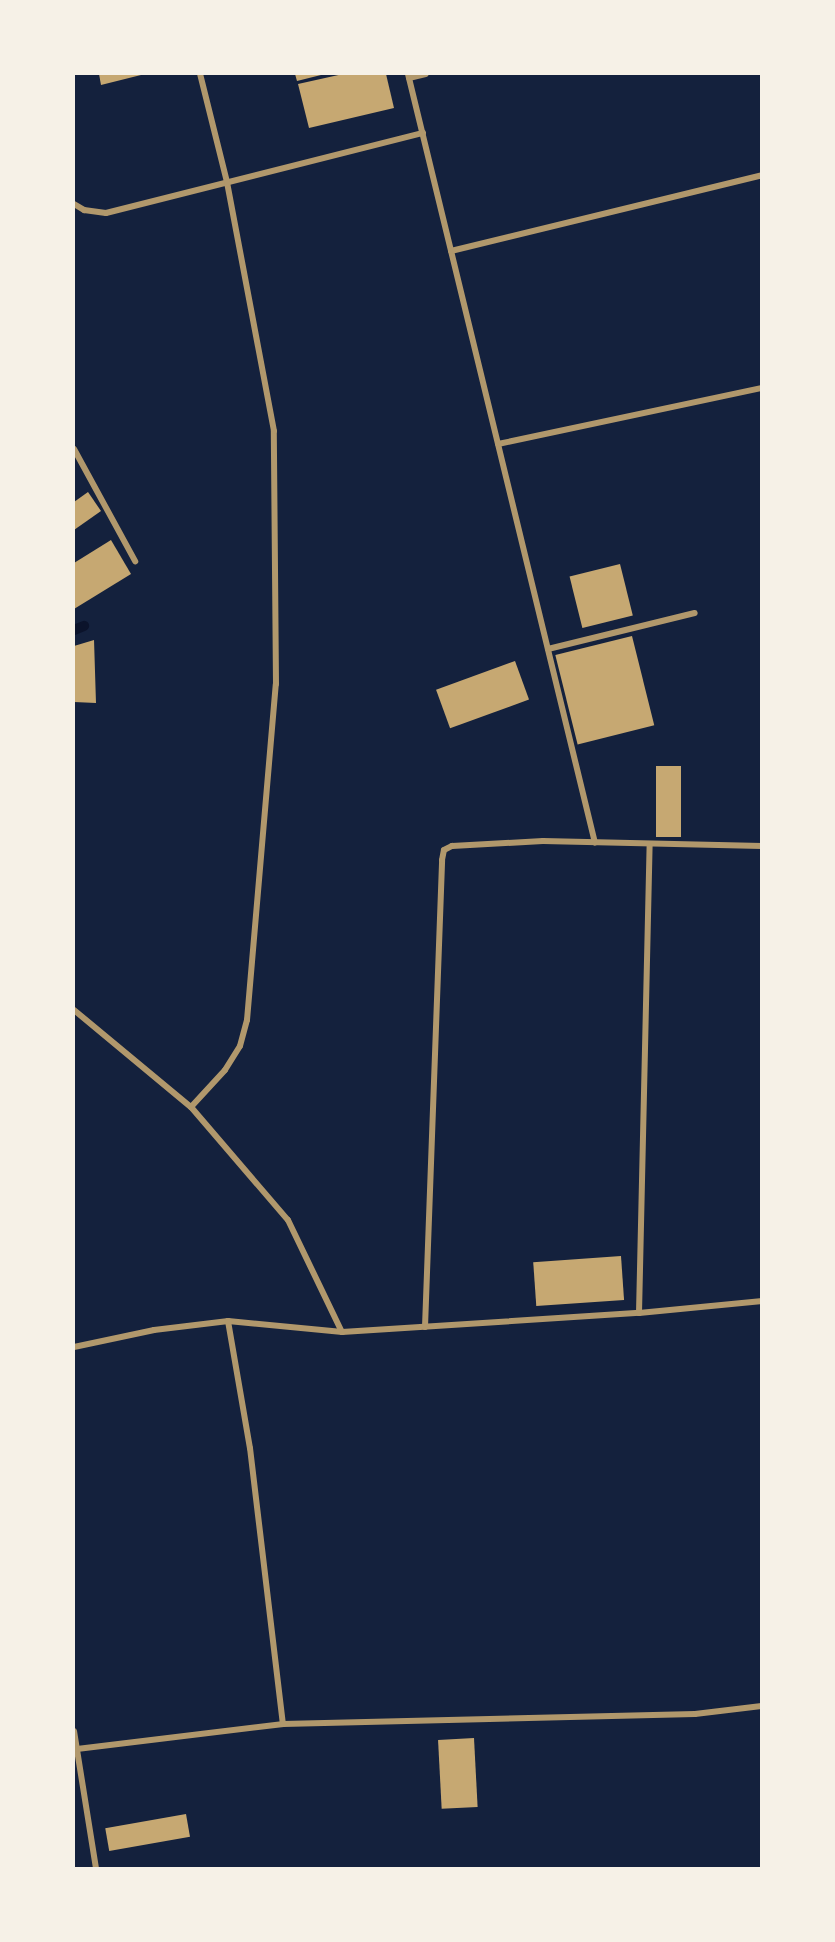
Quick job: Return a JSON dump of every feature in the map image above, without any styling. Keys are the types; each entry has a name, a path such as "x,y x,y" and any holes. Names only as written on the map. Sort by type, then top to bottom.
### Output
{"street":[{"path":"191,1107 225,1070 240,1046 247,1020 276,684 274,431 227,182 200,74"},
{"path":"426,74 409,76 595,843"},
{"path":"74,204 84,210 106,213 423,133"},
{"path":"451,251 762,175"},
{"path":"498,444 762,387"},
{"path":"74,449 135,561"},
{"path":"548,649 695,613"},
{"path":"425,1327 441,860 444,850 452,846 543,841 762,846"},
{"path":"639,1312 650,844"},
{"path":"74,1010 191,1107 288,1220 342,1332"},
{"path":"74,1347 154,1330 228,1321 342,1332 639,1312 762,1301"},
{"path":"228,1321 250,1448 283,1724"},
{"path":"76,1749 283,1724 695,1714 762,1706"},
{"path":"74,1731 96,1869"}],"building":[{"path":"99,74 145,74 101,85"},
{"path":"295,74 325,74 297,81"},
{"path":"343,74 386,74 394,108 309,128 298,84"},
{"path":"88,492 101,511 74,530 74,502"},
{"path":"111,540 131,574 74,609 74,563"},
{"path":"620,564 633,615 582,628 570,577"},
{"path":"632,636 654,725 578,744 555,655"},
{"path":"94,640 96,703 74,702 74,646"},
{"path":"515,661 529,700 450,728 436,690"},
{"path":"656,766 681,766 681,837 656,837"},
{"path":"621,1256 624,1300 536,1306 533,1262"},
{"path":"474,1738 478,1807 442,1809 438,1740"},
{"path":"186,1814 190,1837 109,1851 105,1828"}],"waterway":[{"path":"74,630 84,626"}]}
